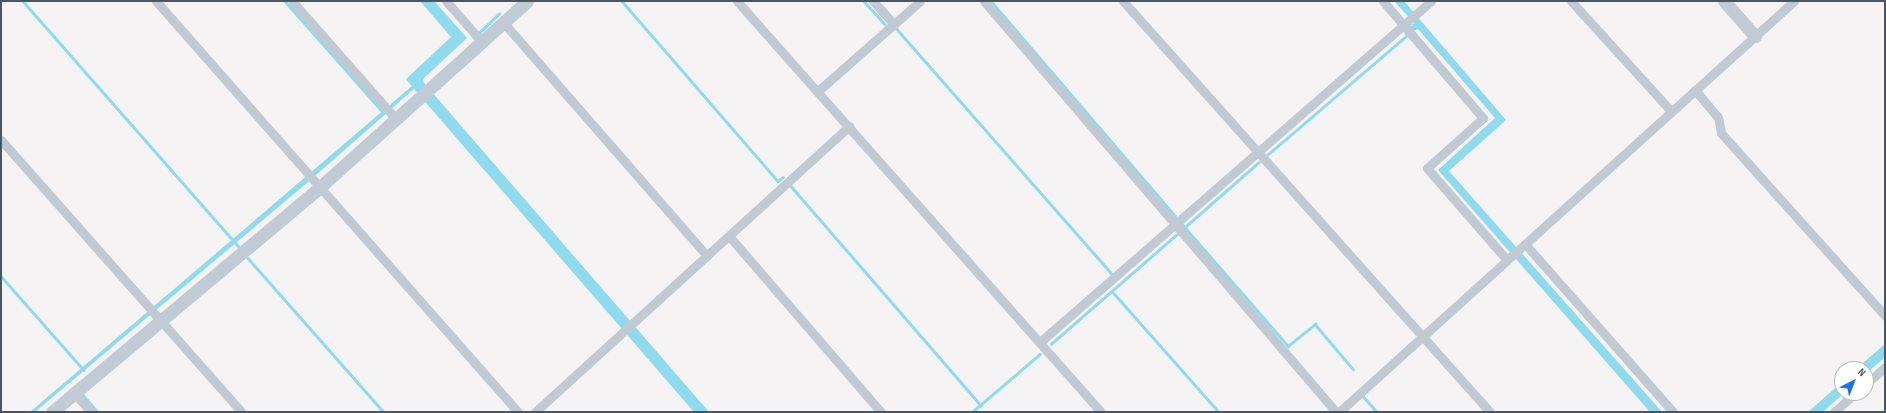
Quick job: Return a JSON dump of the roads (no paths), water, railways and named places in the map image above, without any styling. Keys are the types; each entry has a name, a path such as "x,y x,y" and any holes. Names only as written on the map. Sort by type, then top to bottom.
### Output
{"street":[{"path":"156,1 514,411"},
{"path":"292,1 391,113"},
{"path":"446,1 482,42"},
{"path":"52,412 74,394 155,314 314,181 391,113 426,92 527,1"},
{"path":"737,1 1101,412"},
{"path":"873,1 894,24"},
{"path":"818,91 920,1"},
{"path":"984,1 1337,412 1794,1"},
{"path":"1123,1 1490,412"},
{"path":"1383,1 1408,28 1483,118 1427,168 1516,252 1673,412"},
{"path":"1040,342 1258,153 1408,28 1418,13 1431,1"},
{"path":"1571,1 1671,111"},
{"path":"1724,1 1755,36"},
{"path":"504,22 707,256"},
{"path":"1695,90 1718,117 1721,133 1885,316"},
{"path":"535,412 849,126"},
{"path":"1,140 242,412"},
{"path":"729,236 881,412"},
{"path":"1874,377 1885,367"},
{"path":"74,394 91,412"},
{"path":"1834,412 1846,401"}],"water":[{"path":"420,1 434,1 467,38 423,79 424,83 709,412 694,412 414,89 307,183 35,412 30,412 412,86 406,79 451,37"},
{"path":"1394,1 1404,1 1506,120 1449,171 1662,412 1650,412 1438,170 1495,118 1418,29 1404,35 1414,23"},
{"path":"1885,344 1885,357 1874,367 1874,361 1865,361"},
{"path":"1834,389 1835,401 1823,412 1808,412"}],"waterway":[{"path":"23,1 238,246"},
{"path":"285,1 384,113"},
{"path":"622,1 778,181 783,177"},
{"path":"864,1 885,24"},
{"path":"991,1 1177,218"},
{"path":"479,33 499,14"},
{"path":"896,28 1112,274"},
{"path":"1266,156 1407,35"},
{"path":"1185,227 1259,162"},
{"path":"791,186 981,405"},
{"path":"1182,224 1288,346 1315,324 1353,369"},
{"path":"1051,344 1177,234"},
{"path":"248,258 384,412"},
{"path":"1,276 84,370"},
{"path":"1112,291 1219,412"},
{"path":"972,412 1040,354"},
{"path":"83,395 98,412"},
{"path":"1364,397 1377,412"}]}
